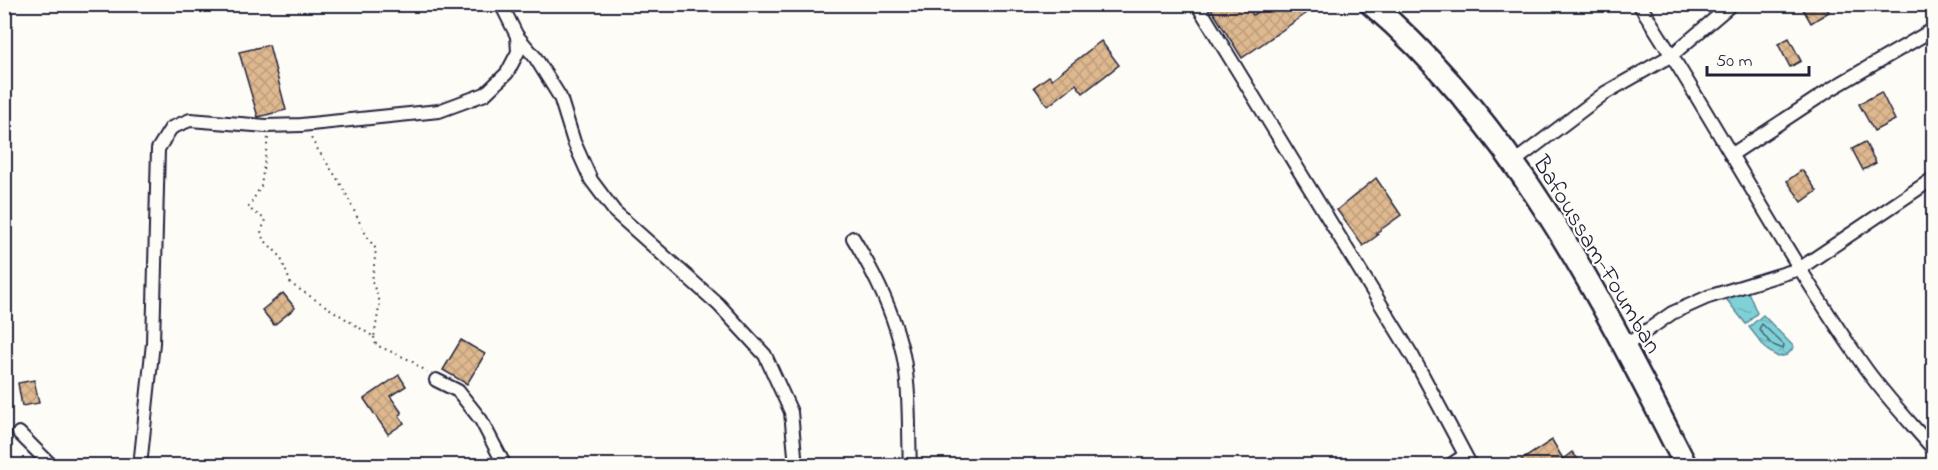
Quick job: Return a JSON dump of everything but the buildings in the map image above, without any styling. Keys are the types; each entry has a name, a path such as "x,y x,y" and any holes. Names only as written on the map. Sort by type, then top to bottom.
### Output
{"highway":[{"name":"Bafoussam-Foumban","path":"1371,4 1434,65 1514,162 1559,230 1625,346 1686,465"}],"street":[{"path":"501,4 517,36 535,57 560,98 574,142 591,180 615,212 719,305 765,355 791,412 796,465"},
{"path":"1197,4 1413,357 1467,460 1449,465"},
{"path":"1639,4 1672,55 1799,269 1862,364 1934,450"},
{"path":"1514,162 1605,93 1672,55 1732,4"},
{"path":"1731,155 1791,114 1934,29"},
{"path":"140,465 153,343 158,149 171,128 190,120 266,126 301,125 439,111 485,93 507,73 518,52 517,36"},
{"path":"1625,346 1672,313 1699,301 1799,269 1934,178"},
{"path":"853,238 877,276 901,343 907,387 910,465"},
{"path":"436,380 458,391 475,412 505,465"},
{"path":"19,433 52,465"}],"path":[{"path":"301,125 338,180 357,214 360,227 376,249 372,282 380,302 374,337 376,345 410,360 436,380"},
{"path":"266,126 269,132 265,169 256,197 248,208 267,220 261,231 263,239 280,256 291,284 374,337"}],"water":[{"path":"1738,290 1749,294 1757,313 1746,324 1727,300 1728,295"},
{"path":"1763,315 1794,347 1787,355 1778,357 1767,350 1749,327"}]}
